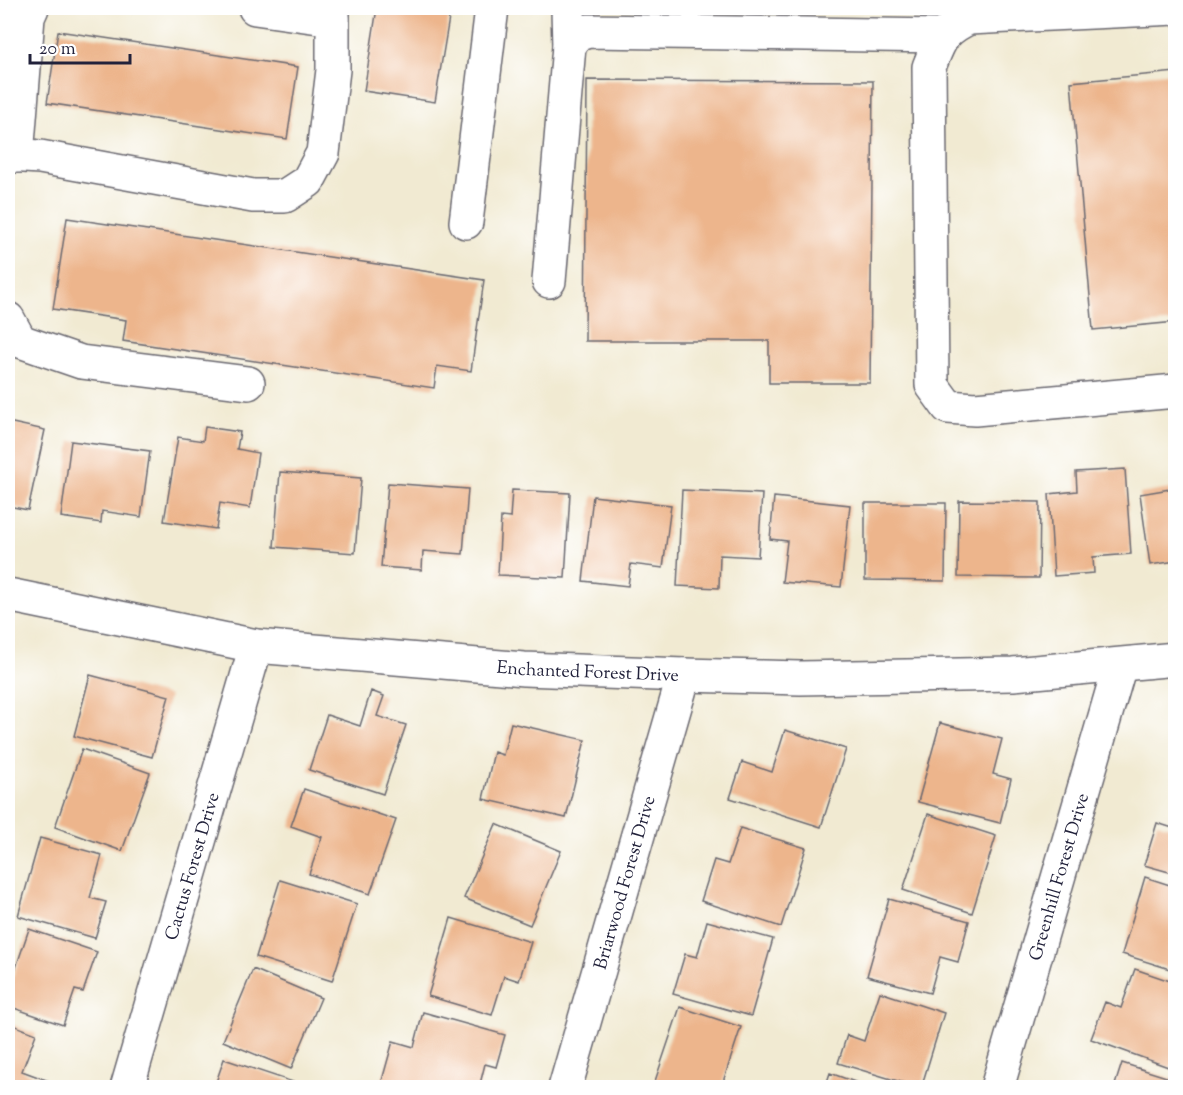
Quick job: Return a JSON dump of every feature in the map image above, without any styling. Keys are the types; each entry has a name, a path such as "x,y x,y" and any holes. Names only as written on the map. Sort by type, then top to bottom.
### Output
{"street":[{"path":"32,8 28,16 12,155 40,157 252,196 285,196 308,181 323,153 333,70 333,13 255,8"},
{"path":"466,222 492,8"},
{"path":"549,281 569,48 568,8"},
{"path":"1176,8 969,18 951,27 943,36 929,67 932,385 948,407 975,409 1176,391"},
{"path":"569,48 577,35 588,32 794,21 943,36"},
{"path":"8,319 20,341 81,363 248,383"},
{"name":"Enchanted Forest Drive","path":"8,595 255,646 524,669 800,678 1012,674 1176,659"},
{"name":"Cactus Forest Drive","path":"127,1088 255,646"},
{"name":"Greenhill Forest Drive","path":"997,1088 1120,665"},
{"name":"Briarwood Forest Drive","path":"565,1088 684,675"}],"building":[{"path":"377,8 419,8 450,12 435,102 364,91"},
{"path":"58,31 298,67 287,139 47,103"},
{"path":"1176,72 1176,322 1093,330 1071,82"},
{"path":"587,80 873,81 870,383 769,383 769,341 585,341"},
{"path":"67,218 484,280 471,371 437,366 434,388 123,341 126,320 53,309"},
{"path":"8,422 45,430 28,510 8,506"},
{"path":"205,427 240,432 237,449 258,453 250,508 220,503 216,529 164,521 178,437 203,441"},
{"path":"71,441 150,451 141,517 102,511 101,523 61,517"},
{"path":"1125,469 1131,554 1093,557 1094,573 1054,576 1049,494 1077,491 1076,472"},
{"path":"280,472 361,478 355,553 274,547"},
{"path":"388,483 468,489 463,554 423,551 422,570 381,567"},
{"path":"1176,488 1176,561 1150,565 1140,494"},
{"path":"512,490 570,493 565,578 498,575 501,517 510,518"},
{"path":"682,490 762,494 758,557 720,555 719,588 677,586"},
{"path":"593,496 671,505 663,568 631,564 628,586 583,581"},
{"path":"774,497 850,505 841,587 782,582 787,541 770,539"},
{"path":"959,501 1040,502 1039,578 958,577"},
{"path":"865,503 946,503 945,581 865,580"},
{"path":"90,675 169,696 152,757 74,736"},
{"path":"371,691 384,696 377,716 406,725 383,794 309,770 327,715 360,726"},
{"path":"511,723 585,740 566,818 483,799 494,752 503,755"},
{"path":"940,723 1002,739 993,774 1011,779 1000,823 918,802"},
{"path":"785,730 846,749 821,827 730,798 742,762 772,772"},
{"path":"82,749 150,773 122,851 55,827"},
{"path":"304,789 396,820 370,894 309,874 322,837 291,826"},
{"path":"928,814 996,836 972,913 903,890"},
{"path":"1157,823 1176,829 1176,874 1144,865"},
{"path":"496,824 561,851 530,925 464,898"},
{"path":"740,828 806,848 781,927 701,901 714,860 728,864"},
{"path":"40,838 102,855 90,898 106,902 95,938 18,916"},
{"path":"1145,877 1176,887 1176,971 1122,954"},
{"path":"280,880 357,904 332,981 256,957"},
{"path":"889,899 969,921 958,962 940,957 930,993 867,976"},
{"path":"451,918 531,942 519,981 504,976 492,1015 428,996"},
{"path":"707,921 773,939 751,1016 673,994 685,954 697,957"},
{"path":"29,929 97,952 83,992 75,990 63,1025 8,1006 8,991"},
{"path":"253,969 321,998 291,1069 223,1041"},
{"path":"1135,969 1176,983 1176,1056 1171,1068 1091,1039 1105,1002 1121,1008"},
{"path":"880,992 944,1013 921,1088 838,1063 847,1035 864,1041"},
{"path":"680,1007 741,1027 721,1088 663,1088 654,1084"},
{"path":"423,1012 505,1035 496,1067 485,1064 479,1088 394,1088 381,1084 393,1041 414,1047"},
{"path":"8,1023 36,1034 22,1071 57,1084 56,1088 8,1088"},
{"path":"224,1059 308,1087 308,1088 214,1088"},
{"path":"1122,1063 1176,1080 1176,1088 1114,1088"},
{"path":"830,1073 869,1087 869,1088 825,1088"}]}
